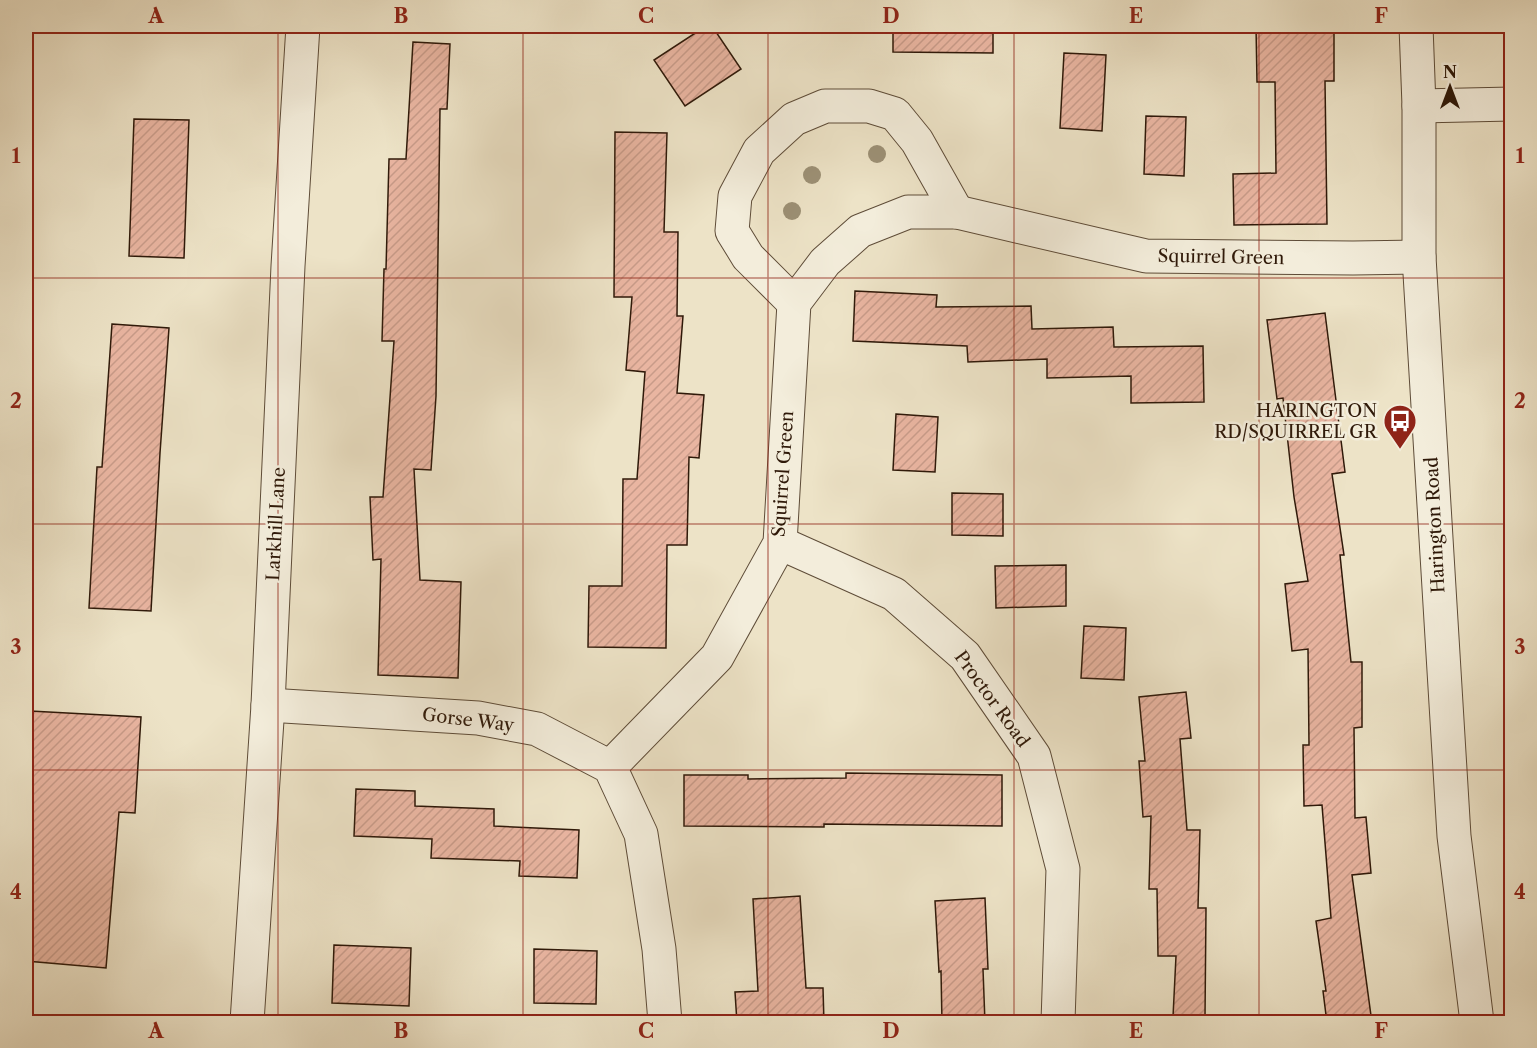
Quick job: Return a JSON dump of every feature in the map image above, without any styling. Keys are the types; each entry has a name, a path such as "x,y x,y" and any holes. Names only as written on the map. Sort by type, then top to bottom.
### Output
{"street":[{"name":"Larkhill Lane","path":"246,1023 268,705 288,266 303,26"},
{"name":"Harington Road","path":"1416,26 1419,106 1419,257 1454,836 1477,1023"},
{"path":"1419,106 1512,104"},
{"path":"794,303 748,257 732,231 735,195 759,151 794,119 825,106 870,106 895,114 917,141 957,212"},
{"name":"Squirrel Green","path":"610,767 717,657 780,543 794,303 825,262 860,231 908,212 957,212 1146,256 1419,257"},
{"name":"Proctor Road","path":"780,543 894,594 965,656 1034,756 1063,869 1058,1023"},
{"name":"Gorse Way","path":"268,705 478,718 537,729 610,767"},
{"path":"610,767 641,834 659,949 664,1023"}],"building":[{"path":"706,26 712,26 741,69 685,106 654,60"},
{"path":"893,26 993,26 993,53 893,52"},
{"path":"1256,26 1334,26 1334,81 1325,81 1327,224 1234,225 1233,174 1276,173 1275,82 1257,82"},
{"path":"413,42 450,44 447,109 440,109 436,396 431,470 414,469 420,580 461,582 458,678 378,675 381,559 373,560 370,497 383,497 394,341 382,341 389,159 406,159"},
{"path":"1064,53 1106,55 1102,131 1060,128"},
{"path":"1146,116 1186,117 1184,176 1144,174"},
{"path":"134,119 189,120 184,258 129,256"},
{"path":"615,132 667,133 664,232 678,232 677,316 683,316 677,393 704,395 699,458 689,457 687,545 667,545 666,648 588,647 589,586 622,586 623,479 637,479 645,372 626,370 632,297 614,297"},
{"path":"855,291 937,295 936,307 1031,306 1032,329 1113,327 1114,347 1203,346 1204,402 1131,403 1131,376 1047,378 1047,359 968,362 967,346 853,341"},
{"path":"1325,313 1345,472 1332,474 1344,555 1340,555 1351,662 1362,662 1362,727 1354,728 1355,818 1366,817 1371,873 1352,875 1372,1023 1327,1023 1323,991 1326,991 1316,921 1331,918 1322,805 1304,806 1303,745 1309,745 1308,649 1292,651 1285,584 1308,581 1294,497 1283,398 1277,399 1267,320"},
{"path":"112,324 169,328 151,611 89,608 97,467 102,467"},
{"path":"896,414 938,417 935,472 893,470"},
{"path":"952,493 1003,494 1003,536 952,535"},
{"path":"1066,565 1066,606 996,608 995,566"},
{"path":"1084,626 1126,628 1124,680 1081,678"},
{"path":"1186,692 1191,738 1180,739 1187,830 1200,830 1198,908 1206,908 1205,1018 1173,1017 1176,956 1158,956 1157,889 1149,889 1151,816 1143,817 1139,761 1145,761 1139,697"},
{"path":"30,711 141,717 135,813 119,812 106,968 26,961 26,788"},
{"path":"846,773 1002,775 1002,826 824,824 824,827 684,826 684,775 748,775 748,779 846,778"},
{"path":"356,789 415,791 415,806 494,809 494,826 579,830 577,878 519,876 520,861 431,858 432,839 354,836"},
{"path":"800,896 806,988 823,988 824,1023 737,1023 735,992 758,991 753,899"},
{"path":"985,898 988,969 983,969 985,1023 942,1023 941,971 939,972 935,901"},
{"path":"334,945 411,948 409,1006 332,1003"},
{"path":"534,949 597,951 596,1004 534,1003"}],"place":[{"name":"HARINGTON RD/SQUIRREL GR","path":"1400,450"}]}
